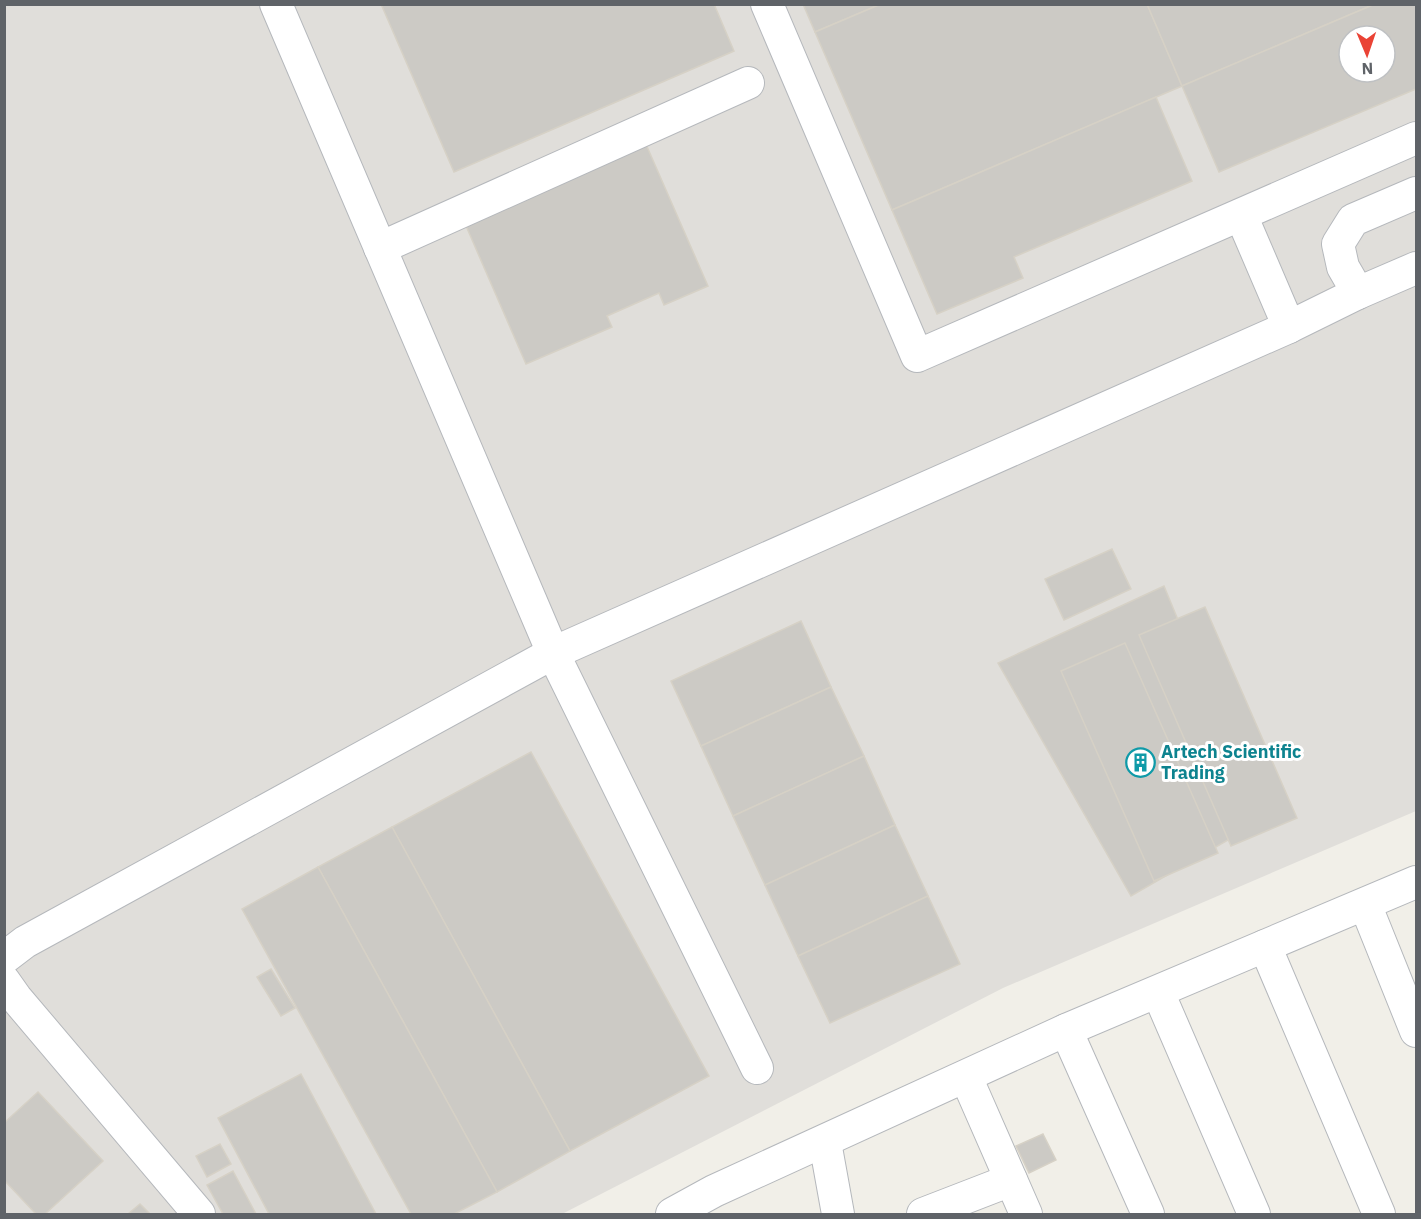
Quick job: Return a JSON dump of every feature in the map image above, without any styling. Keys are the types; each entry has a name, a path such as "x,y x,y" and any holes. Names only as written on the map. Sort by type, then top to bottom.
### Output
{"street":[{"path":"276,4 553,653 757,1068"},
{"path":"767,4 917,356 1416,138"},
{"path":"380,248 748,82"},
{"path":"1358,294 1343,267 1338,244 1353,220 1416,193"},
{"path":"1241,215 1289,327"},
{"path":"4,958 25,942 553,653 1289,327 1416,268"},
{"path":"672,1215 716,1203 825,1142 1066,1030 1416,882"},
{"path":"1365,904 1409,991 1416,1031"},
{"path":"1265,946 1378,1215"},
{"path":"4,981 198,1215"},
{"path":"1158,992 1254,1215"},
{"path":"1066,1030 1148,1215"},
{"path":"966,1077 1026,1215"},
{"path":"825,1142 838,1215"},
{"path":"923,1215 1011,1179"}],"shaded area":[{"path":"5,5 1416,5 1416,811 1003,988 562,1214 5,1214"}],"building":[{"path":"381,4 714,4 734,51 454,172"},
{"path":"803,4 881,4 815,32"},
{"path":"881,4 1147,4 1182,86 892,210 815,32"},
{"path":"1147,4 1375,4 1182,86"},
{"path":"1375,4 1416,4 1416,89 1219,172 1182,86"},
{"path":"1156,97 1192,181 1014,257 1023,278 937,314 892,210"},
{"path":"645,142 708,286 664,305 659,293 607,316 612,327 526,364 463,219"},
{"path":"1112,549 1131,589 1064,620 1045,579"},
{"path":"1164,586 1261,821 1131,896 998,663"},
{"path":"1205,607 1297,818 1231,846 1139,635"},
{"path":"801,621 831,687 701,746 671,681"},
{"name":"Artech Scientific Trading","path":"1125,643 1218,853 1154,881 1061,671"},
{"path":"831,687 864,756 733,816 701,746"},
{"path":"531,752 709,1076 570,1151 392,827"},
{"path":"864,756 895,825 765,885 733,816"},
{"path":"895,825 928,896 798,956 765,885"},
{"path":"392,827 570,1151 497,1192 318,867"},
{"path":"318,867 497,1192 454,1214 411,1214 242,909"},
{"path":"928,896 960,964 830,1023 798,956"},
{"path":"271,969 295,1008 281,1016 257,977"},
{"path":"301,1074 376,1214 269,1214 218,1118"},
{"path":"38,1092 103,1161 45,1214 36,1214 4,1180 4,1123"},
{"path":"1043,1134 1056,1160 1029,1173 1016,1146"},
{"path":"220,1144 231,1164 207,1177 196,1156"},
{"path":"233,1171 256,1214 223,1214 207,1185"},
{"path":"140,1204 150,1214 128,1214"}],"place":[{"name":"Artech Scientific Trading","path":"1140,762"}]}
